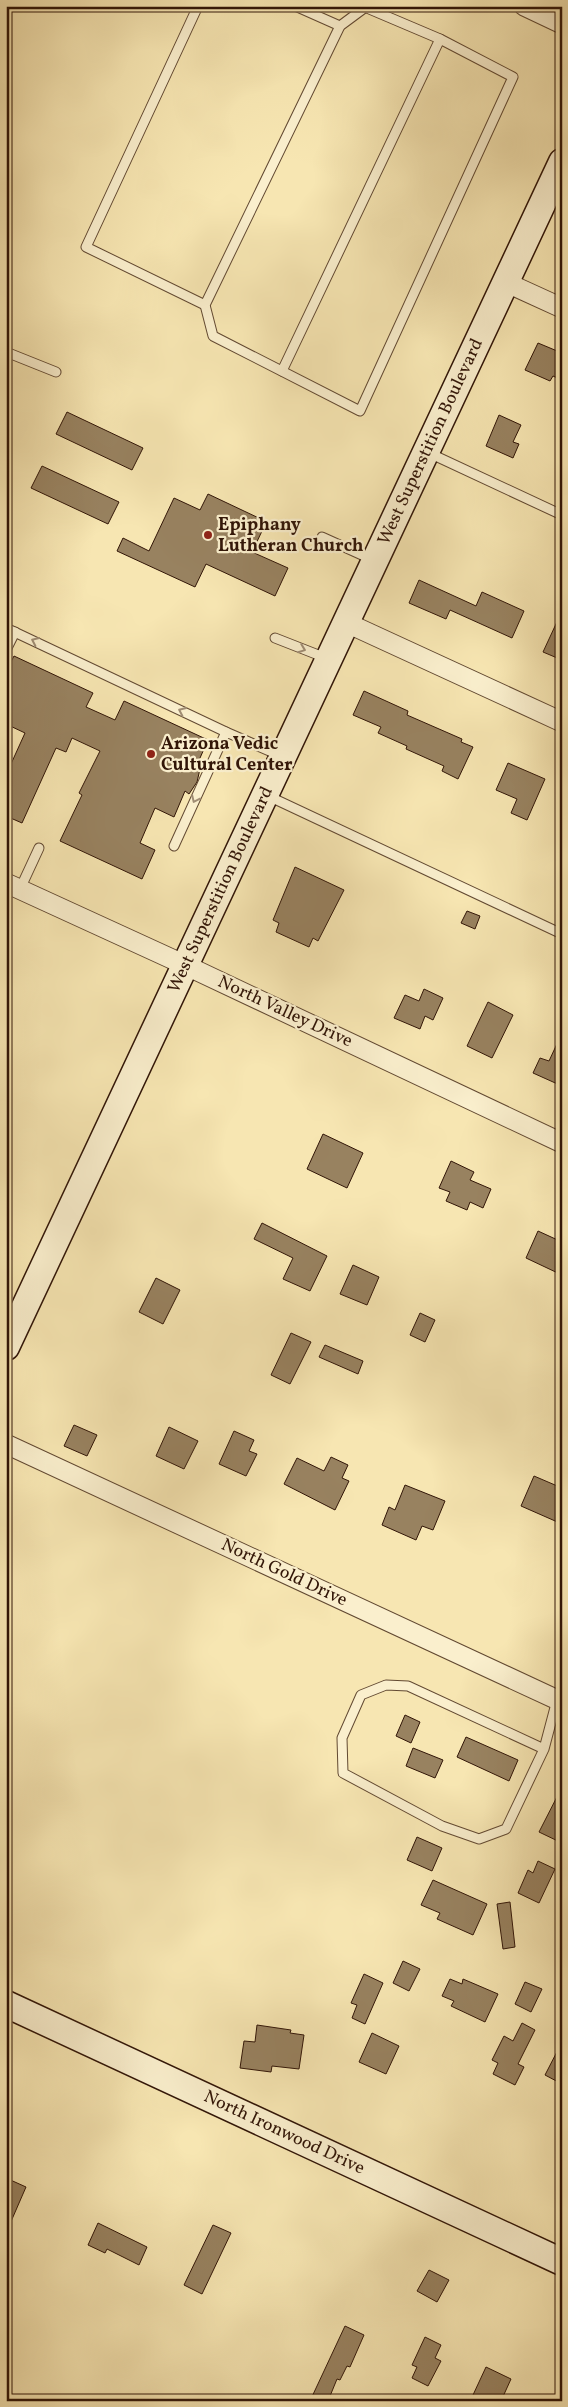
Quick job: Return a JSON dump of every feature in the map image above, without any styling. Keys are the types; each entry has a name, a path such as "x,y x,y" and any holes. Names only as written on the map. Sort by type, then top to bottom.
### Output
{"main road":[{"name":"West Superstition Boulevard","path":"6,1347 505,282 560,169"},
{"name":"North Ironwood Drive","path":"6,2004 562,2262"}],"street":[{"path":"524,6 562,24"},
{"path":"505,282 562,308"},
{"path":"346,623 562,722"},
{"name":"North Valley Drive","path":"13,886 562,1143"},
{"name":"North Gold Drive","path":"6,1444 559,1701"}],"lane":[{"path":"198,6 86,247 205,305"},
{"path":"295,6 340,26"},
{"path":"367,7 440,39 513,76 360,411 212,336 205,305 340,26 367,7"},
{"path":"282,371 440,39"},
{"path":"6,352 56,372"},
{"path":"426,452 562,514"},
{"path":"322,537 375,561"},
{"path":"6,628 226,732 284,757"},
{"path":"6,650 15,632"},
{"path":"275,638 329,660"},
{"path":"174,846 226,732"},
{"path":"266,795 562,934"},
{"path":"13,886 39,848"},
{"path":"544,1749 408,1686 386,1685 362,1695 342,1738 343,1773 442,1826 479,1839 506,1829 544,1749 559,1701"}],"building":[{"path":"538,343 562,353 562,380 553,376 550,381 525,370"},
{"path":"67,412 143,448 132,470 56,434"},
{"path":"499,415 521,425 513,442 519,444 513,458 486,446"},
{"path":"42,466 119,502 108,524 31,488"},
{"name":"Epiphany Lutheran Church","path":"208,494 263,520 259,528 263,529 252,552 288,568 275,596 206,564 195,587 117,551 123,538 149,551 174,498 200,510"},
{"path":"419,580 476,606 482,592 524,611 512,638 450,610 446,619 409,603"},
{"path":"562,611 562,660 543,652"},
{"path":"14,656 93,693 86,707 115,720 124,701 208,740 196,767 200,769 197,782 189,794 185,791 174,817 155,808 140,843 155,850 142,879 60,841 82,795 79,793 100,751 72,738 66,752 56,748 22,823 6,816 6,775 25,733 6,724 6,671"},
{"path":"364,691 408,711 407,715 462,739 461,742 473,747 458,779 442,771 444,766 406,749 407,746 378,733 381,727 353,715"},
{"path":"508,763 545,779 527,820 511,813 517,799 496,790"},
{"path":"295,867 344,890 318,941 313,938 309,947 276,932 279,923 273,920"},
{"path":"467,911 480,916 475,929 461,923"},
{"path":"424,989 443,998 433,1020 425,1016 420,1029 394,1018 405,995 419,1001"},
{"path":"488,1002 513,1015 492,1058 467,1046"},
{"path":"562,1033 562,1086 533,1073 540,1058 549,1061"},
{"path":"323,1134 363,1153 347,1188 307,1169"},
{"path":"451,1161 474,1172 470,1180 491,1189 483,1208 470,1202 467,1210 446,1201 450,1192 439,1188"},
{"path":"262,1223 327,1256 310,1291 283,1279 293,1258 254,1239"},
{"path":"538,1231 562,1242 562,1275 526,1258"},
{"path":"353,1265 379,1277 367,1305 340,1294"},
{"path":"156,1278 180,1290 163,1324 139,1312"},
{"path":"420,1313 435,1320 425,1342 410,1335"},
{"path":"291,1333 311,1342 290,1384 271,1375"},
{"path":"325,1345 363,1361 358,1374 319,1357"},
{"path":"74,1425 97,1435 87,1456 64,1446"},
{"path":"169,1427 198,1441 184,1469 156,1456"},
{"path":"234,1431 254,1440 249,1451 257,1454 246,1476 219,1464"},
{"path":"331,1457 348,1465 342,1478 349,1481 335,1510 284,1484 297,1458 324,1471"},
{"path":"534,1476 562,1488 562,1524 521,1506"},
{"path":"405,1485 445,1501 433,1530 422,1526 416,1540 382,1525 389,1507 395,1510"},
{"path":"405,1715 420,1722 411,1743 396,1736"},
{"path":"466,1737 518,1760 509,1781 457,1757"},
{"path":"413,1748 443,1760 435,1778 406,1766"},
{"path":"562,1787 562,1843 539,1832"},
{"path":"417,1837 442,1848 432,1871 407,1860"},
{"path":"538,1861 555,1869 539,1903 518,1893 528,1870 533,1873"},
{"path":"433,1880 487,1904 473,1935 437,1919 440,1913 421,1905"},
{"path":"510,1902 515,1947 503,1949 497,1904"},
{"path":"403,1961 420,1969 409,1991 393,1983"},
{"path":"364,1974 383,1983 365,2024 352,2018 357,2005 351,2003"},
{"path":"450,1979 462,1984 463,1979 498,1994 485,2022 451,2006 454,2001 442,1996"},
{"path":"525,1982 542,1989 531,2012 515,2004"},
{"path":"522,2023 535,2030 518,2064 524,2067 515,2085 493,2074 498,2063 492,2060 504,2036 513,2041"},
{"path":"257,2025 291,2030 290,2033 304,2035 299,2069 272,2066 271,2072 240,2068 244,2041 255,2042"},
{"path":"372,2033 399,2046 386,2074 359,2062"},
{"path":"562,2042 562,2084 545,2075"},
{"path":"6,2178 26,2187 6,2233"},
{"path":"98,2223 147,2247 139,2265 107,2249 105,2253 88,2245"},
{"path":"213,2225 231,2233 202,2294 184,2285"},
{"path":"429,2270 449,2280 437,2302 417,2291"},
{"path":"345,2326 364,2335 350,2367 347,2366 340,2380 337,2379 328,2401 310,2401"},
{"path":"425,2337 441,2345 435,2358 441,2361 428,2386 412,2378 417,2367 412,2365"},
{"path":"486,2367 511,2379 501,2401 484,2401 473,2395"}],"place":[{"name":"Epiphany Lutheran Church","path":"208,535"},
{"name":"Arizona Vedic Cultural Center","path":"151,754"}]}
